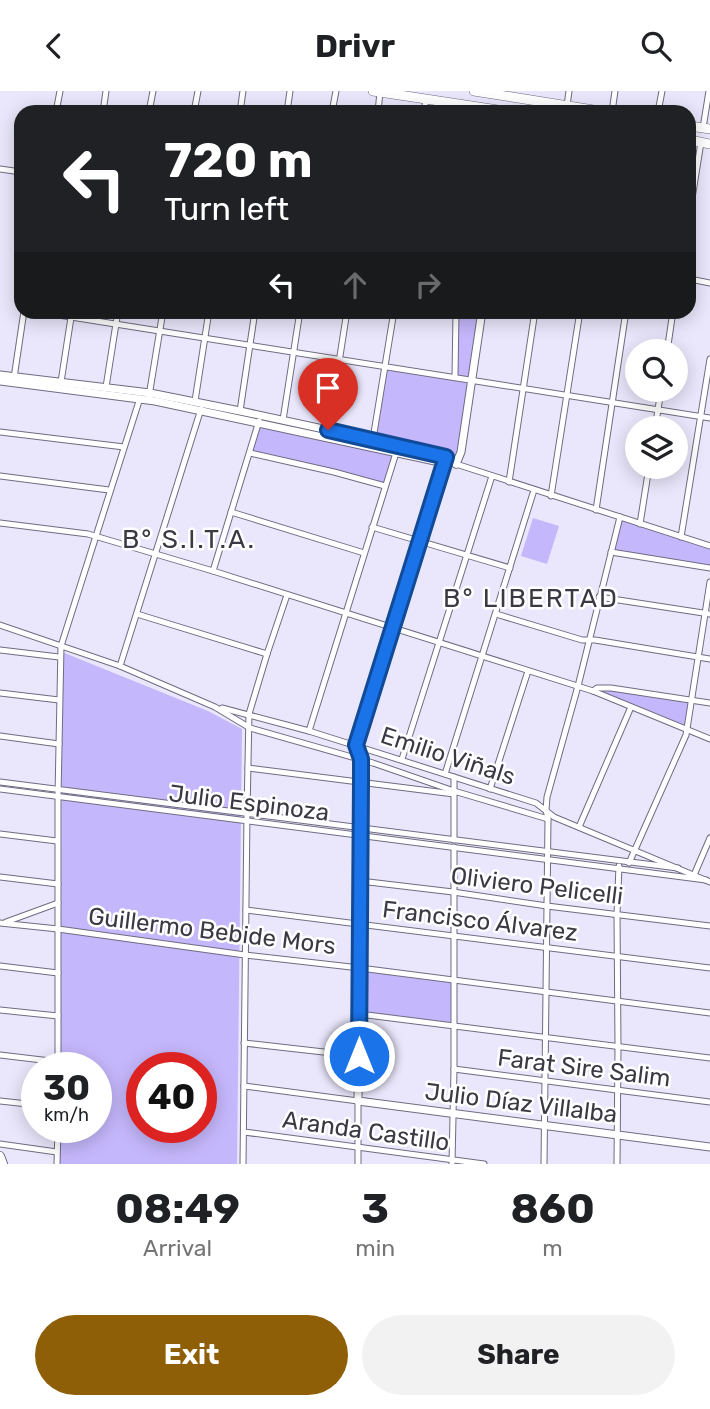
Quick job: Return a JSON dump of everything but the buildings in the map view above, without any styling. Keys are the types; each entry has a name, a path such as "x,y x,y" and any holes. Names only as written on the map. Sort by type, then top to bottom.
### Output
{"main road":[{"path":"474,91 515,94 563,105"},
{"path":"377,92 449,105"},
{"path":"0,1156 3,1164"}],"street":[{"path":"707,128 709,91"},
{"path":"425,105 426,99"},
{"path":"696,184 705,143"},
{"path":"14,379 23,319"},
{"path":"61,382 70,319"},
{"path":"94,319 710,418"},
{"path":"106,387 117,319"},
{"path":"58,1052 59,657 109,490 145,395 162,319"},
{"path":"120,666 199,405 208,319"},
{"path":"240,411 254,319"},
{"path":"283,420 299,319"},
{"path":"327,434 346,319"},
{"path":"373,439 393,319"},
{"path":"455,377 456,319"},
{"path":"456,464 461,452 481,319"},
{"path":"509,482 534,319"},
{"path":"551,496 579,319"},
{"path":"596,510 625,319"},
{"path":"669,339 672,319"},
{"path":"681,537 710,359"},
{"path":"0,375 145,395"},
{"path":"0,381 14,379 106,387 240,411 259,419 283,420 396,453 446,461"},
{"path":"657,416 659,402"},
{"path":"199,405 327,434 373,439 710,546"},
{"path":"213,572 259,419"},
{"path":"0,432 124,447"},
{"path":"250,453 385,486"},
{"path":"309,731 396,453"},
{"path":"358,1164 361,759 356,745 446,461"},
{"path":"0,476 109,490"},
{"path":"402,759 492,476"},
{"path":"640,523 647,479"},
{"path":"445,774 534,490"},
{"path":"231,512 364,553"},
{"path":"544,1164 547,797 620,517"},
{"path":"0,523 95,536 578,686 710,739"},
{"path":"372,527 510,568"},
{"path":"611,552 710,568"},
{"path":"628,869 687,729 710,582"},
{"path":"243,1164 250,715 287,595"},
{"path":"600,597 707,614"},
{"path":"137,614 267,654"},
{"path":"496,614 582,640 710,659"},
{"path":"0,625 120,666 215,706"},
{"path":"0,650 59,657"},
{"path":"490,789 528,671"},
{"path":"593,691 597,688 611,688 710,703"},
{"path":"0,693 59,700"},
{"name":"Emilio Viñals","path":"215,706 356,745 537,803 554,817 708,881"},
{"name":"Emilio Viñals","path":"215,706 258,730 361,759 421,778 454,792 548,820"},
{"path":"579,827 631,707"},
{"path":"258,730 274,721"},
{"path":"313,745 316,733"},
{"path":"0,736 59,744"},
{"path":"248,768 454,792"},
{"path":"454,777 454,840"},
{"name":"Julio Espinoza","path":"0,782 247,822 454,840 678,868"},
{"name":"Julio Espinoza","path":"0,789 247,813 454,847 708,881"},
{"path":"0,834 57,841"},
{"path":"694,875 710,838"},
{"path":"452,1162 454,847"},
{"path":"617,1164 617,914 620,861"},
{"path":"0,877 58,884"},
{"name":"Oliviero Pelicelli","path":"360,881 710,926"},
{"path":"1,924 58,903"},
{"name":"Francisco Álvarez","path":"246,910 710,968"},
{"name":"Guillermo Bebide Mors","path":"1,924 58,929 710,1013"},
{"path":"0,966 58,973"},
{"path":"0,1010 58,1016"},
{"path":"359,1014 710,1058"},
{"path":"244,1043 359,1056"},
{"path":"0,1055 21,1059"},
{"name":"Farat Sire Salim","path":"454,1069 710,1102"},
{"name":"Julio Díaz Villalba","path":"244,1086 710,1147"},
{"path":"0,1101 21,1103"},
{"name":"Aranda Castillo","path":"244,1132 452,1162 484,1164"},
{"path":"57,1143 57,1164"},
{"path":"0,1144 57,1152"}],"shaded area":[{"path":"458,319 479,319 470,377 456,375"},
{"path":"384,367 471,380 461,452 455,460 373,439"},
{"path":"258,423 396,453 385,486 250,453"},
{"path":"620,517 710,546 710,568 611,552"},
{"path":"533,518 559,526 547,564 521,556"},
{"path":"62,652 208,711 242,729 237,1164 60,1164 60,1143 112,1143 112,1052 61,1052"},
{"path":"602,688 691,700 687,729 593,691"},
{"path":"362,970 452,983 451,1024 361,1013"}],"district":[{"name":"B° S.I.T.A.","path":"189,539"},
{"name":"B° LIBERTAD","path":"531,598"}],"route":[{"path":"328,430 446,457 356,745 361,759 359,1056"}]}
